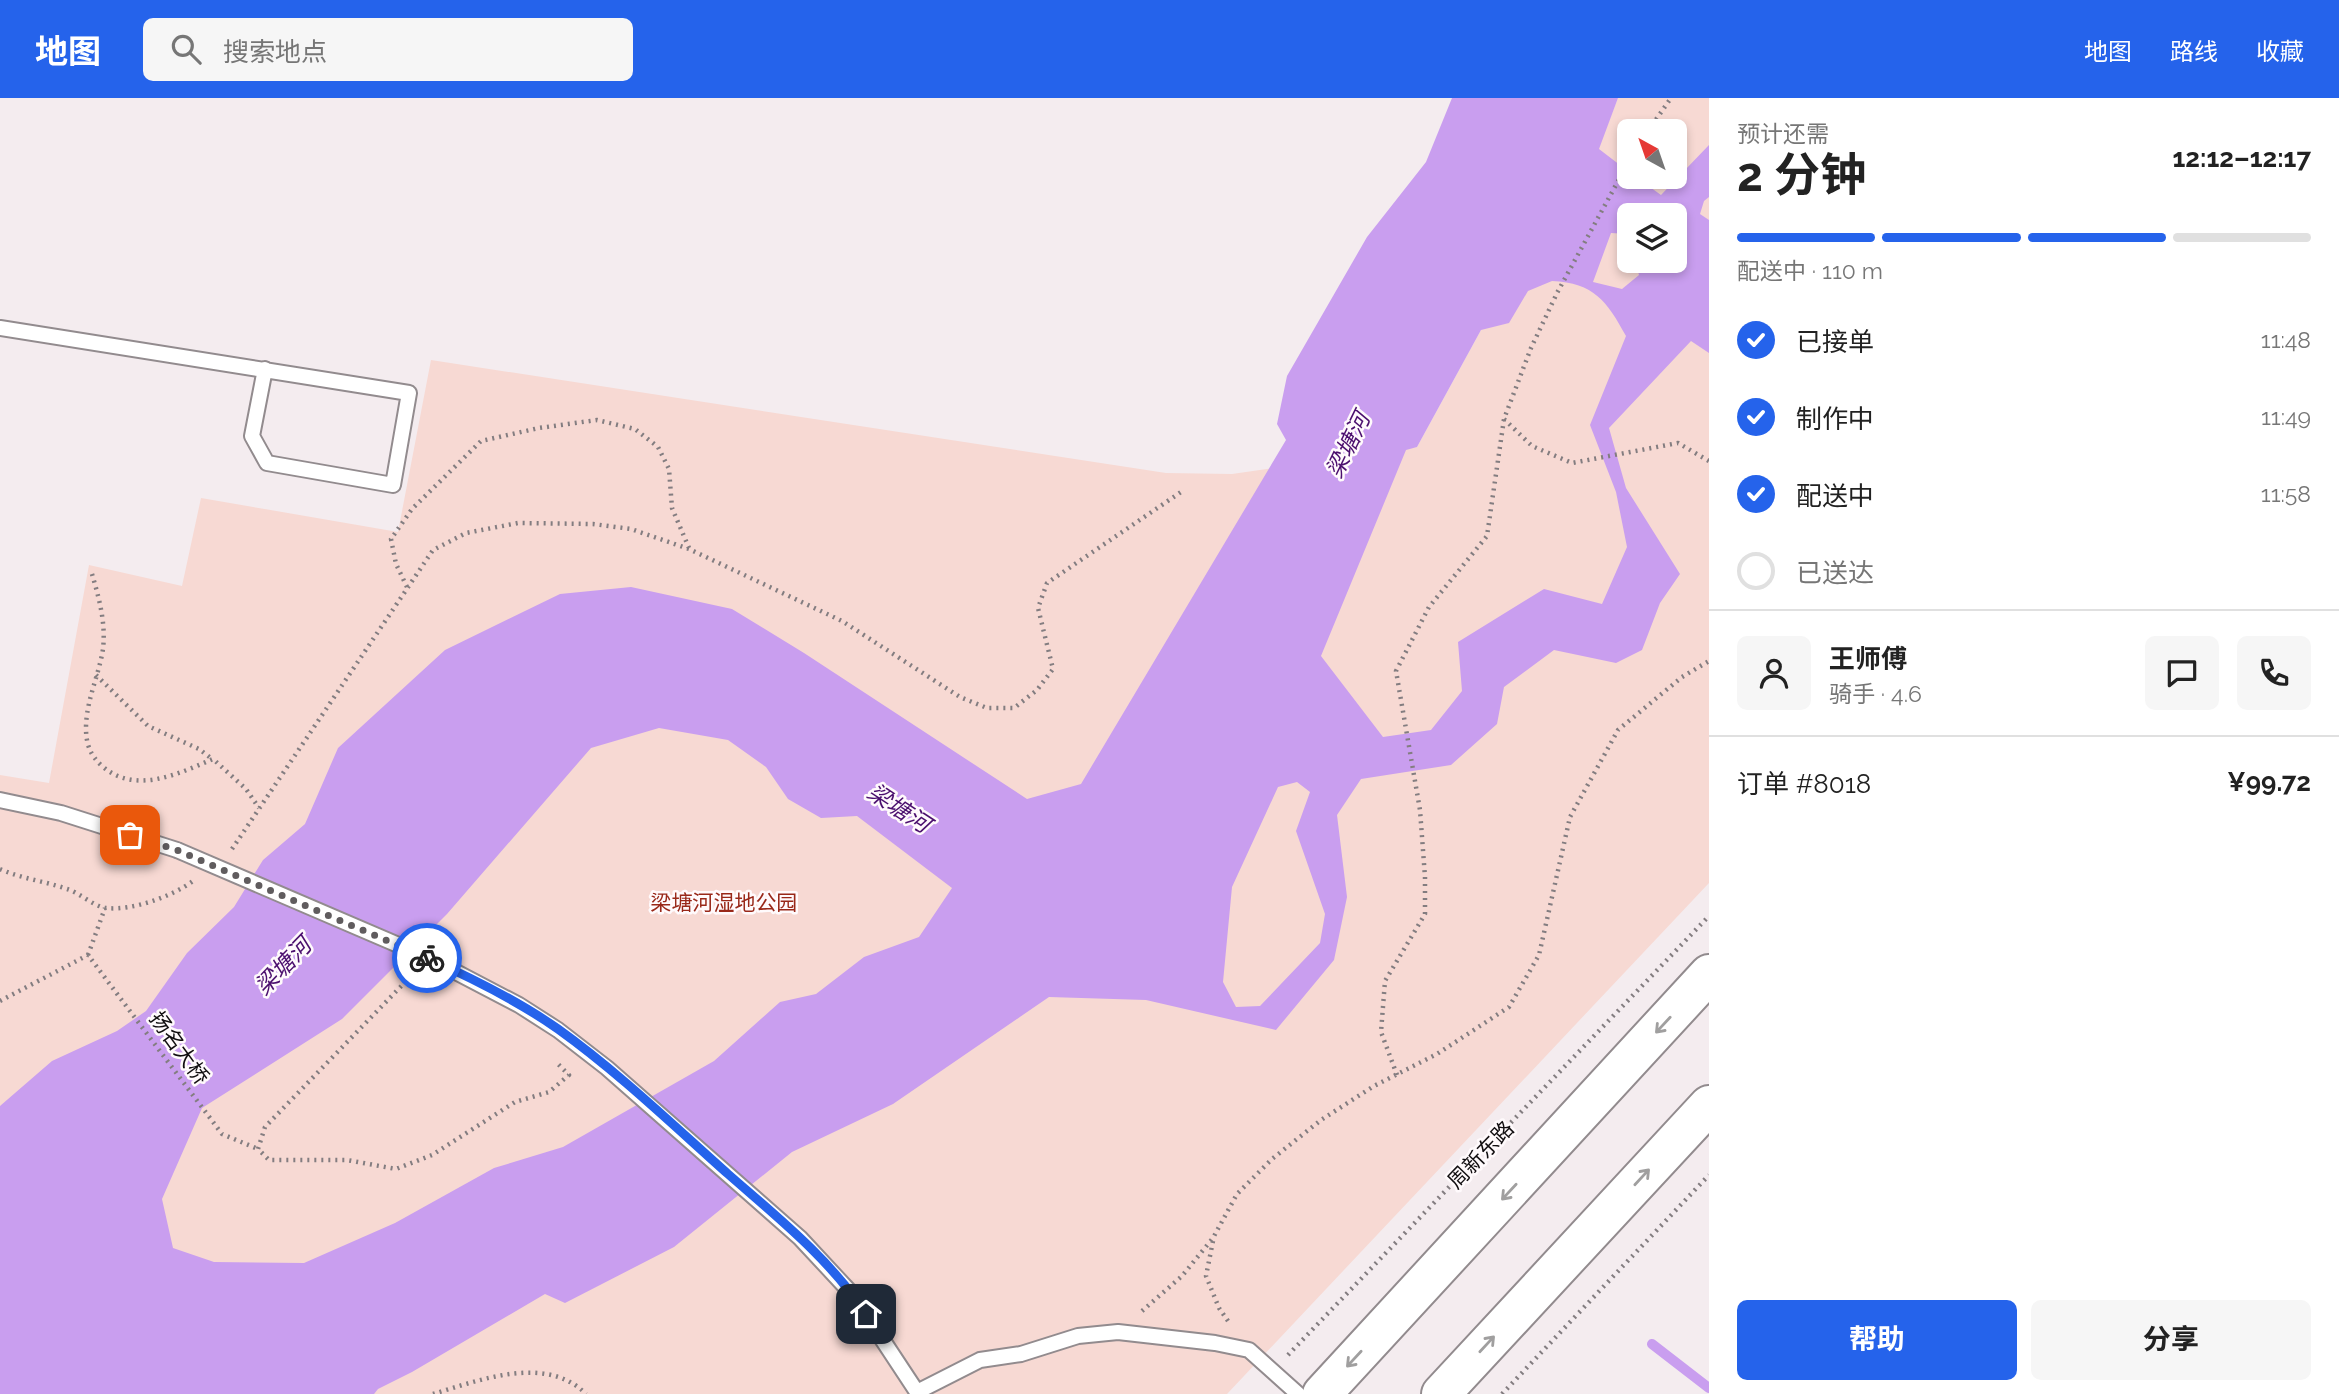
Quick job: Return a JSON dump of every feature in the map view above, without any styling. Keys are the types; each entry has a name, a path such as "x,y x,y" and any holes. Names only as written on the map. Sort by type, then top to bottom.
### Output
{"main road":[{"path":"1322,1394 1709,974"},
{"path":"1441,1394 1709,1105"}],"lane":[{"path":"0,328 265,369 410,393 393,485 267,463 252,436 265,369"},
{"path":"0,800 61,813 177,850 431,960 519,1005 558,1030 607,1068 800,1238 853,1294 917,1392 980,1360 1021,1354 1078,1336 1118,1332 1215,1343 1249,1350 1298,1394"}],"path":[{"path":"1656,119 1671,98"},
{"path":"1397,1075 1381,1032 1385,981 1425,914 1420,810 1396,671 1429,607 1487,536 1504,419 1531,348 1557,293 1617,183"},
{"path":"1504,419 1532,446 1572,463 1678,443 1709,461"},
{"path":"407,587 396,564 391,539 412,509 481,441 597,420 635,429 657,447 669,469 672,508 689,549"},
{"path":"227,856 433,550 466,533 518,523 593,524 631,528 689,549 842,621 960,697 987,708 1014,708 1037,690 1053,669 1038,608 1047,583 1181,492"},
{"path":"92,574 103,626 103,649 86,724 86,745 100,764 117,778 138,782 174,775 213,759"},
{"path":"1118,1332 1182,1276 1213,1238 1237,1194 1272,1159 1321,1120 1374,1086 1437,1055 1508,1007 1539,955 1570,817 1618,730 1682,677 1709,662"},
{"path":"96,676 148,726 199,749 213,759 246,789 259,808"},
{"path":"0,869 20,878 68,889 105,908 142,904 181,890 199,876"},
{"path":"0,1002 88,955 105,908"},
{"name":"周新东路","path":"1272,1372 1709,916"},
{"name":"扬名大桥","path":"88,955 222,1134 258,1149"},
{"path":"415,973 398,987 265,1127 258,1149 270,1160 347,1160 396,1169 432,1155 515,1102 549,1092 569,1075 552,1059"},
{"path":"1502,1394 1709,1175"},
{"path":"1213,1238 1206,1276 1219,1308 1249,1350"},
{"path":"433,1394 500,1374 550,1374 580,1388 586,1394"}],"green space":[{"name":"梁塘河湿地公园","path":"1618,98 1709,98 1709,883 1227,1394 0,1394 0,775 49,783 89,565 182,586 201,498 398,532 431,360 1166,473 1232,474 1417,447 1481,330 1598,149"}],"water":[{"name":"梁塘河","path":"1452,98 1618,98 1599,149 1617,163 1617,189 1653,189 1661,195 1667,189 1687,189 1687,168 1709,145 1709,197 1704,201 1700,214 1709,220 1709,353 1691,341 1609,428 1626,488 1680,574 1660,603 1642,650 1616,663 1554,650 1504,687 1497,724 1451,765 1361,779 1337,815 1347,897 1334,960 1276,1030 1146,1000 1049,997 893,1104 792,1152 674,1247 565,1303 545,1294 378,1389 374,1394 0,1394 0,1106 52,1061 117,1031 146,1011 187,953 234,907 263,860 305,824 338,748 445,650 560,594 631,587 732,609 1027,799 1081,784 1286,440 1277,424 1287,376 1367,237 1426,162","holes":["1552,281 1579,286 1598,296 1626,336 1590,425 1616,492 1627,547 1602,604 1544,589 1458,642 1462,691 1431,730 1383,737 1321,656 1406,450 1417,447 1481,330 1509,323 1528,291","659,728 728,740 766,767 788,799 821,818 857,816 952,888 919,937 864,957 816,994 780,1002 714,1061 563,1147 494,1168 395,1223 304,1263 214,1262 173,1248 162,1199 202,1108 342,1019 447,914 591,748","1297,782 1310,792 1296,831 1325,914 1320,943 1260,1006 1236,1007 1223,982 1232,887 1278,787"]}],"waterway":[{"path":"1652,1344 1709,1388"}],"way so far":[{"path":"130,835 177,850 427,958"}],"route":[{"path":"427,958 519,1005 558,1030 607,1068 800,1238 853,1294 866,1314"}]}
